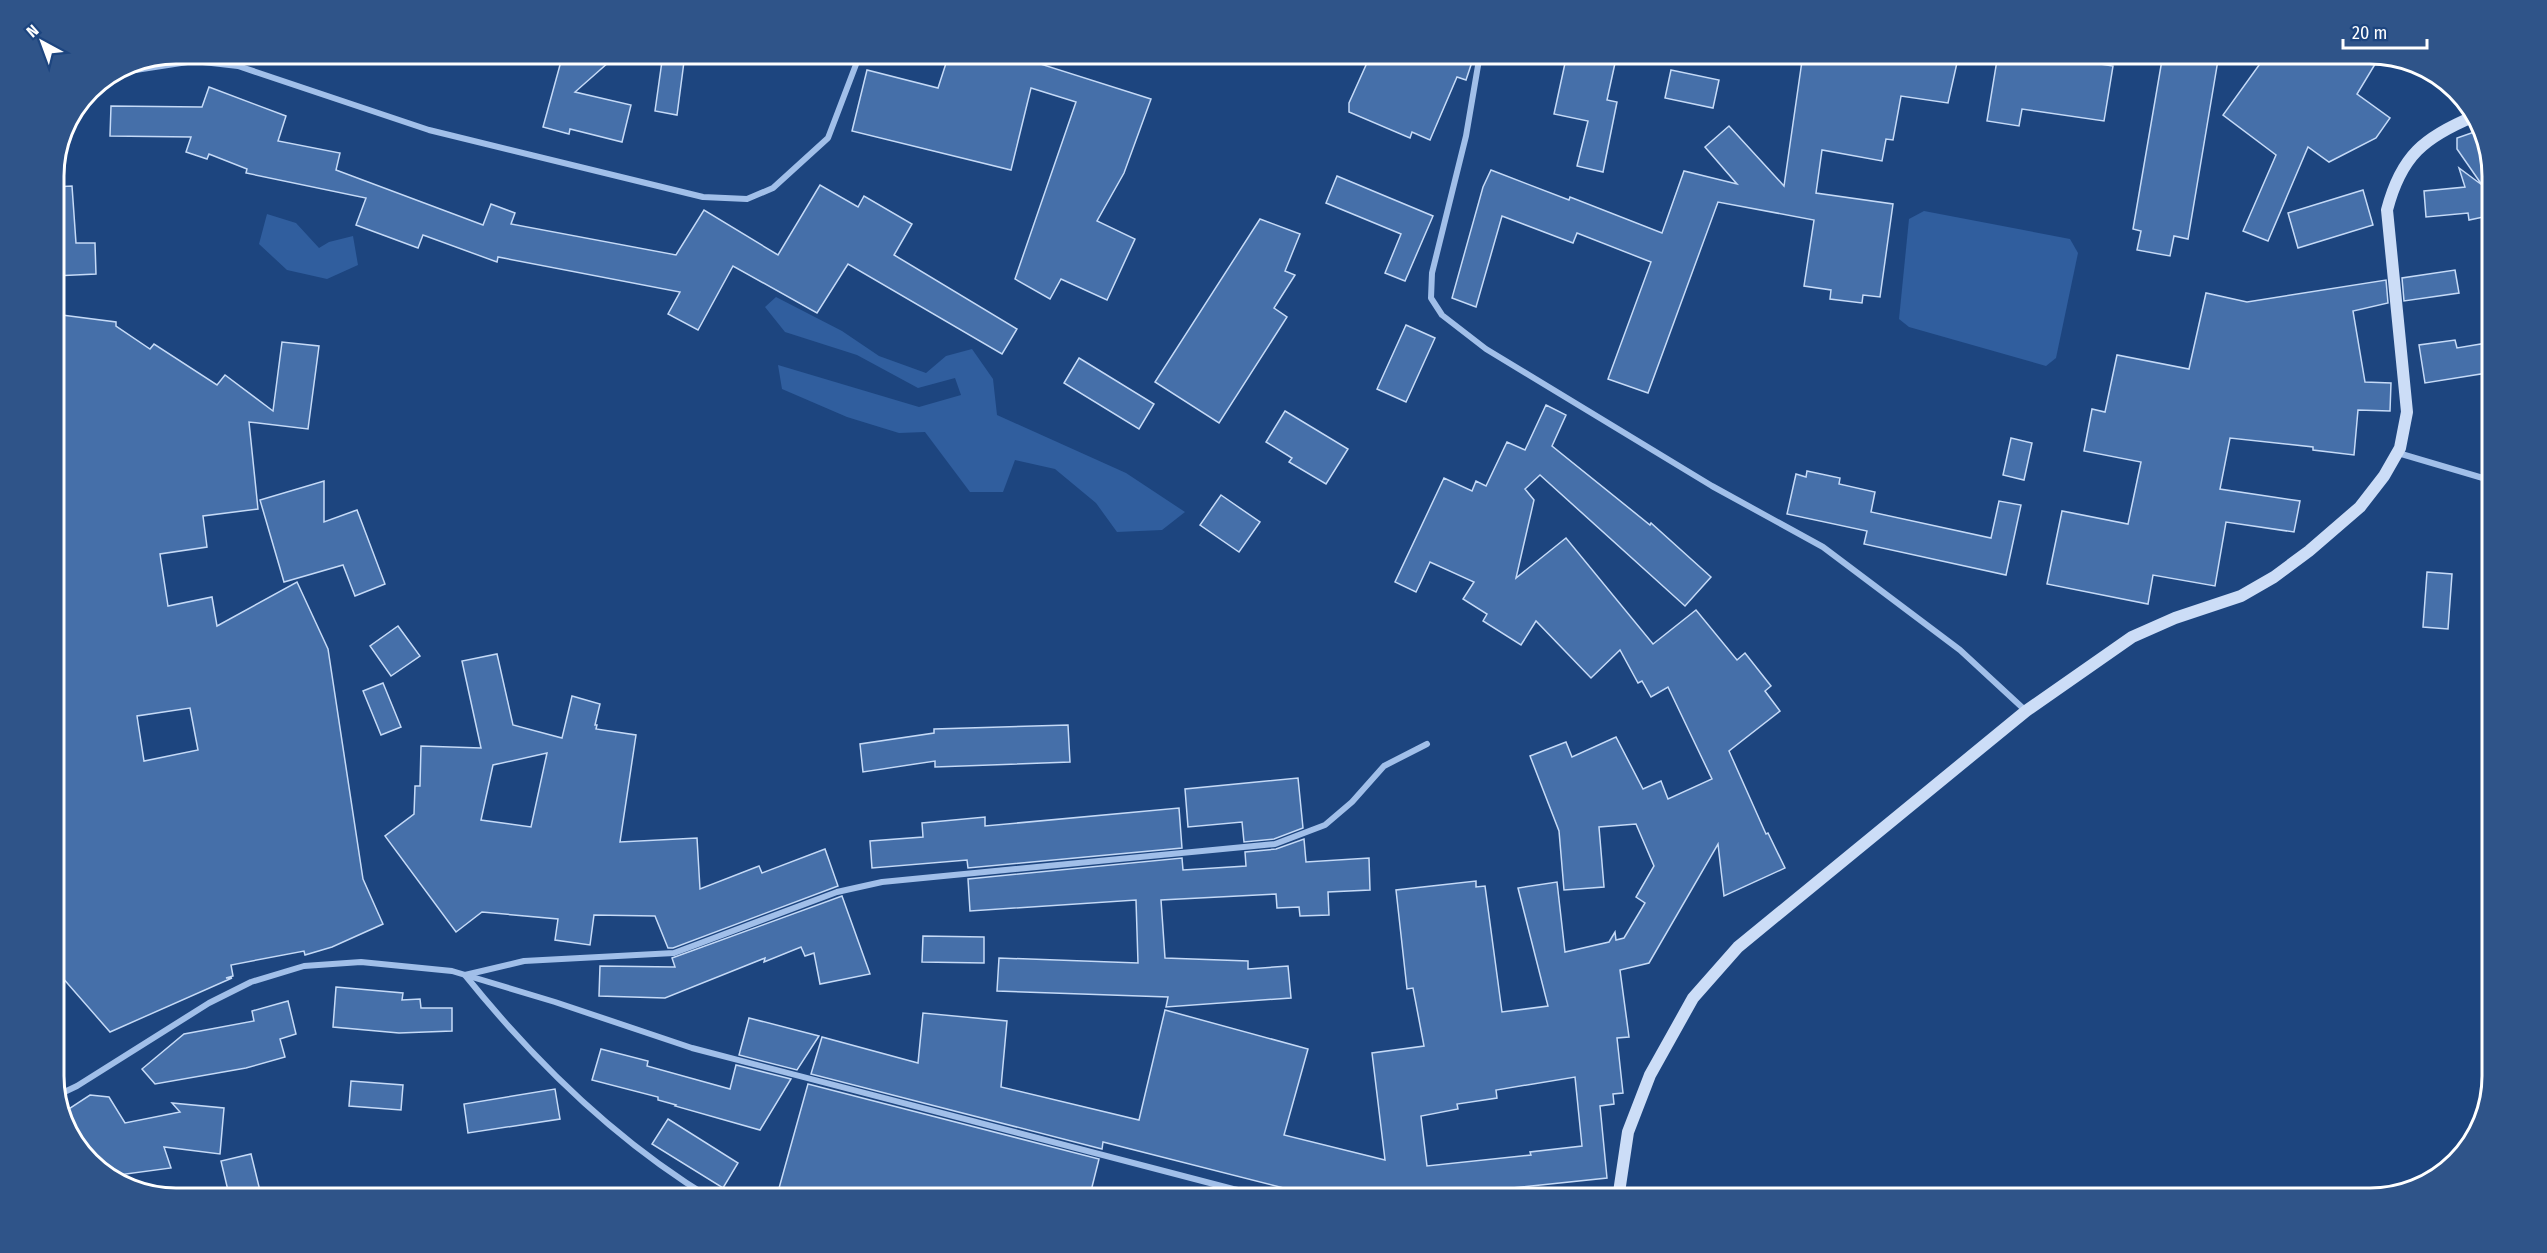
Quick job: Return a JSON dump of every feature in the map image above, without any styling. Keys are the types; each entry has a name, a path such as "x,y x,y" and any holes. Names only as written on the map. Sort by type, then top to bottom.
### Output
{"street":[{"path":"1478,64 1466,136 1432,273 1431,298 1442,315 1486,349 1712,486 1823,547 1960,650 2026,711"},
{"path":"229,65 440,133 702,197 747,199 773,188 828,138 856,65"},
{"path":"1619,1189 1628,1132 1650,1075 1693,998 1738,948 2026,711 2132,637 2175,618 2241,596 2274,577 2309,551 2360,507 2384,476 2397,453 2407,412 2387,210 2398,176 2417,149 2467,120"},
{"path":"2397,453 2482,479"},
{"path":"465,975 524,961 674,953 837,892 882,882 1275,844 1325,825 1352,802 1384,766 1427,744"},
{"path":"66,1091 209,1003 251,982 304,966 361,962 452,971 692,1048 1233,1189"},
{"path":"465,975 495,1012 606,1123 641,1153 697,1189"}],"shaded area":[{"path":"1924,211 2070,239 2078,253 2056,358 2046,366 1909,327 1899,319 1909,219"},
{"path":"267,214 296,223 319,248 329,242 353,236 358,265 327,279 287,270 259,244"},
{"path":"776,297 842,331 879,356 926,373 946,356 972,349 993,379 997,415 1126,473 1185,512 1162,530 1117,532 1096,503 1055,469 1015,460 1003,492 970,492 925,432 899,433 847,417 782,389 778,365 919,407 961,395 955,378 918,388 857,355 785,332 765,307"}],"building":[{"path":"1366,64 1471,64 1466,80 1457,77 1430,140 1412,132 1410,138 1349,112 1349,103"},
{"path":"1565,64 1615,64 1607,100 1617,102 1603,172 1577,166 1588,121 1554,114"},
{"path":"1802,64 1957,64 1948,103 1901,96 1893,140 1886,139 1882,161 1822,150 1816,193 1893,204 1880,297 1863,295 1862,303 1830,299 1831,290 1804,286 1814,220 1718,202 1648,393 1608,379 1651,262 1577,233 1573,243 1502,216 1476,307 1452,298 1483,187 1491,170 1569,200 1570,197 1662,233 1684,171 1737,184 1705,147 1729,126 1784,186"},
{"path":"1996,64 2113,66 2104,121 2022,109 2019,126 1987,121"},
{"path":"2161,64 2217,64 2188,239 2174,236 2170,256 2137,250 2141,231 2133,229"},
{"path":"2260,64 2370,64 2375,64 2357,94 2390,118 2376,138 2329,162 2308,147 2268,241 2243,231 2276,155 2223,115"},
{"path":"560,65 606,65 575,92 631,105 622,142 570,129 569,134 543,127"},
{"path":"661,65 684,65 677,115 655,111"},
{"path":"946,65 1042,65 1151,99 1124,173 1097,221 1135,239 1107,300 1061,279 1050,299 1015,279 1076,102 1031,88 1011,170 852,131 867,70 938,88"},
{"path":"1671,70 1719,80 1713,108 1665,98"},
{"path":"209,87 286,116 278,141 340,153 336,170 483,225 491,204 515,213 511,224 676,255 704,210 778,255 820,185 858,207 864,196 912,224 894,255 1017,329 1002,354 848,264 817,313 733,266 698,330 668,314 680,292 498,257 497,262 423,235 418,248 356,225 366,198 246,173 247,169 209,154 207,159 186,152 191,137 110,136 111,106 202,107"},
{"path":"2473,132 2480,155 2482,185 2457,149 2457,138"},
{"path":"2459,168 2482,185 2482,217 2469,220 2468,213 2426,217 2424,191 2465,187"},
{"path":"1337,176 1433,216 1405,281 1385,273 1401,234 1326,203"},
{"path":"65,186 72,186 76,243 95,243 96,274 65,275"},
{"path":"2363,190 2373,225 2298,248 2288,213"},
{"path":"1260,219 1300,234 1285,271 1295,275 1274,308 1287,317 1219,423 1155,382"},
{"path":"2455,270 2459,293 2404,301 2402,278"},
{"path":"2386,280 2388,303 2353,311 2365,382 2391,383 2390,411 2358,410 2354,455 2313,450 2313,447 2230,438 2220,489 2300,501 2294,532 2226,522 2215,586 2153,575 2148,604 2047,584 2062,511 2128,524 2141,462 2084,451 2092,409 2105,412 2117,355 2189,369 2206,293 2247,302"},
{"path":"65,315 116,322 116,326 150,349 154,344 217,385 225,375 273,411 282,342 319,346 308,429 249,422 258,509 203,516 207,547 160,554 168,606 212,597 217,626 297,582 328,649 363,879 383,924 332,947 305,955 304,951 231,965 233,976 226,978 232,978 110,1032 65,981","holes":["190,708 198,750 144,761 137,716"]},
{"path":"1406,325 1435,338 1406,402 1377,389"},
{"path":"2455,340 2457,348 2482,344 2482,374 2425,383 2419,345"},
{"path":"1079,358 1154,404 1139,429 1064,383"},
{"path":"1546,405 1566,415 1552,446 1650,525 1651,523 1711,577 1685,606 1540,475 1525,489 1534,500 1516,578 1566,538 1653,644 1696,610 1737,660 1745,653 1771,686 1765,691 1780,711 1729,751 1766,834 1768,833 1785,868 1724,896 1718,844 1649,963 1620,970 1629,1037 1617,1038 1623,1093 1613,1094 1614,1104 1600,1106 1607,1178 1503,1189 1288,1189 1103,1142 1102,1149 811,1074 822,1037 918,1063 923,1013 1007,1021 1001,1087 1139,1120 1165,1010 1308,1049 1284,1135 1385,1160 1372,1053 1424,1046 1413,988 1407,989 1396,890 1476,881 1476,887 1485,886 1502,1012 1548,1006 1518,888 1557,882 1565,952 1609,942 1615,932 1616,940 1624,938 1645,903 1636,897 1654,866 1636,824 1599,827 1604,887 1564,890 1559,831 1530,756 1566,742 1572,757 1616,737 1643,789 1661,781 1668,799 1712,779 1668,687 1651,697 1642,681 1638,683 1620,650 1591,678 1536,621 1521,645 1483,621 1487,614 1463,599 1474,582 1430,562 1416,592 1395,582 1444,478 1472,491 1476,481 1486,486 1507,442 1525,450","holes":["1575,1077 1582,1146 1530,1152 1531,1155 1427,1166 1421,1116 1458,1109 1457,1104 1497,1098 1496,1090"]},
{"path":"1285,411 1348,449 1326,484 1289,462 1292,458 1266,442"},
{"path":"2011,438 2032,443 2024,480 2003,475"},
{"path":"1807,471 1840,478 1839,484 1875,492 1871,512 1991,538 1999,501 2021,505 2006,575 1864,544 1867,531 1787,514 1796,474 1806,477"},
{"path":"324,481 324,522 357,510 385,584 355,596 343,565 284,582 260,500"},
{"path":"1221,495 1260,522 1239,552 1200,525"},
{"path":"2427,572 2452,574 2448,629 2423,627"},
{"path":"398,626 420,656 391,676 370,646"},
{"path":"497,654 513,725 562,738 572,696 600,704 596,729 636,735 620,842 697,838 700,889 759,866 762,873 825,849 838,886 673,948 668,948 655,916 594,915 590,945 555,940 558,919 482,912 456,932 385,836 414,814 415,786 420,786 421,746 481,748 462,661","holes":["547,753 531,827 481,820 493,765"]},
{"path":"383,683 401,727 381,735 363,691"},
{"path":"1068,725 1070,762 935,767 935,761 863,772 860,744 934,733 934,729"},
{"path":"1298,778 1303,828 1274,839 1244,842 1242,822 1188,827 1185,789"},
{"path":"1179,808 1182,848 968,868 967,860 872,868 870,841 923,837 922,823 985,817 985,826"},
{"path":"1304,839 1306,862 1369,858 1370,890 1328,892 1329,915 1300,916 1299,907 1277,908 1276,894 1161,900 1165,958 1248,961 1248,969 1288,966 1291,998 1166,1007 1168,997 997,991 999,958 1138,963 1136,900 970,911 968,879 1182,858 1183,870 1246,866 1245,852 1276,849"},
{"path":"842,896 870,974 820,984 814,953 805,956 801,947 764,962 765,958 665,998 599,996 600,966 675,967 672,958"},
{"path":"923,936 984,937 984,963 922,962"},
{"path":"336,987 403,993 402,1000 420,999 421,1008 452,1008 452,1031 399,1033 333,1027"},
{"path":"288,1001 296,1034 280,1039 285,1057 246,1068 155,1084 142,1069 184,1034 254,1021 252,1011"},
{"path":"749,1018 819,1036 797,1070 739,1055"},
{"path":"601,1049 648,1061 647,1066 730,1089 736,1065 791,1079 760,1130 675,1106 658,1100 658,1097 592,1080"},
{"path":"351,1081 403,1085 401,1110 349,1106"},
{"path":"808,1084 1099,1159 1092,1189 779,1189"},
{"path":"555,1089 560,1119 468,1133 464,1104"},
{"path":"90,1095 109,1097 125,1123 180,1112 172,1103 224,1108 220,1154 164,1147 171,1168 122,1174 103,1161 83,1139 69,1109"},
{"path":"668,1119 738,1163 723,1188 652,1144"},
{"path":"251,1154 260,1189 228,1189 221,1161"}]}
